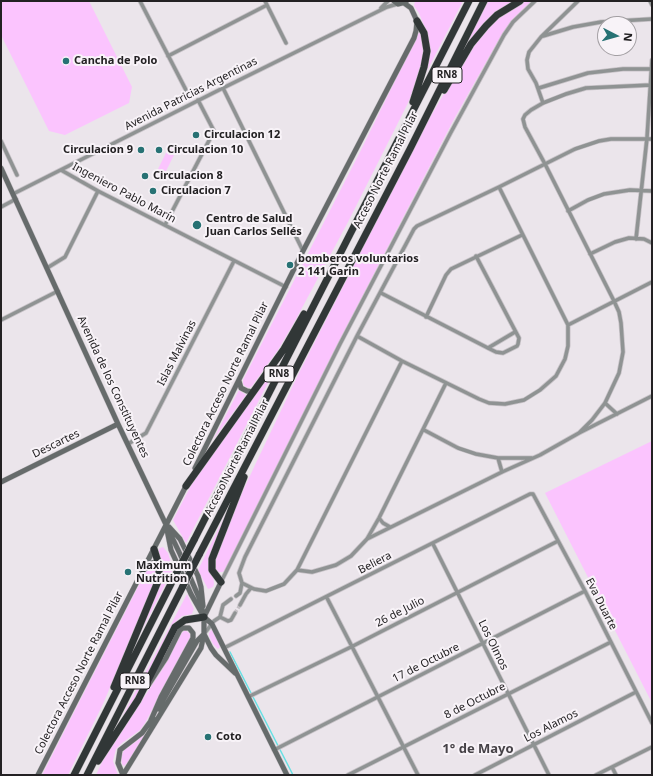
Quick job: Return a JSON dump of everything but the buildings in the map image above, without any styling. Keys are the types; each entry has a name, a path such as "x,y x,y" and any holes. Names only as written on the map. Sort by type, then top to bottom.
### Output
{"highway":[{"name":"Acceso Norte Ramal Pilar","path":"74,775 469,1"},
{"name":"Acceso Norte Ramal Pilar","path":"88,775 183,586 410,149 484,1"},
{"path":"410,149 471,44 497,15 520,1"},
{"path":"405,126 427,59 428,51 424,33 417,20"},
{"path":"186,486 294,332 364,207"},
{"path":"221,582 212,570 211,566 214,550 263,432"},
{"path":"100,723 159,579 159,567 154,549"},
{"path":"143,569 153,564 159,567"},
{"path":"88,775 138,700 175,627 185,620 204,617"}],"street":[{"path":"140,1 187,92"},
{"name":"Avenida Patricias Argentinas","path":"378,12 388,1"},
{"path":"204,617 340,344 450,134 504,35 513,22 535,1"},
{"path":"543,103 538,88 528,69 527,60 534,44 578,1"},
{"path":"401,2 411,8 417,20"},
{"name":"Avenida Patricias Argentinas","path":"1,207 14,197 61,170 198,100 391,5 401,2"},
{"path":"168,56 266,3 286,43"},
{"name":"Colectora Acceso Norte Ramal Pilar","path":"38,775 304,251 410,46 416,31 417,20"},
{"path":"541,37 587,24 614,21 652,20"},
{"path":"636,238 651,85 652,60"},
{"path":"538,88 588,73 623,69 651,69"},
{"path":"579,433 592,420 605,403 619,373 623,352 621,323 619,312 614,301 525,127 523,119 531,110 543,103 586,88 651,85"},
{"path":"223,88 304,251"},
{"path":"165,225 214,131 198,100"},
{"path":"236,596 240,593 242,583 239,573 245,557 414,229 417,226 571,151 599,141 616,139 652,139"},
{"path":"1,141 17,175"},
{"name":"Avenida de los Constituyentes","path":"1,168 200,600 204,617 204,634 216,655 235,673"},
{"name":"Ingeniero Pablo Marín","path":"61,170 98,191 286,287"},
{"path":"358,336 402,361 490,403 505,404 524,400 547,385 561,369 565,359 568,346 568,325 499,187"},
{"path":"47,268 65,257 98,191"},
{"path":"568,210 588,200 617,191 652,191"},
{"path":"426,316 448,272 456,265 522,235"},
{"path":"590,254 615,242 629,238 644,239 652,243"},
{"path":"381,293 488,348 499,353 503,353 514,348 519,342 476,256"},
{"name":"Islas Malvinas","path":"128,444 146,433 234,261"},
{"path":"568,325 652,282"},
{"path":"1,320 58,291"},
{"path":"488,348 515,332"},
{"path":"242,583 261,591 273,589 284,584 297,570 402,361"},
{"path":"239,381 242,388 253,392"},
{"path":"297,570 312,572 336,565 352,556 367,538 379,518 424,430 446,383"},
{"path":"367,538 502,472 535,458 579,433 652,396"},
{"path":"605,403 617,414"},
{"name":"Descartes","path":"1,482 118,424"},
{"path":"424,430 468,452 498,458 535,458"},
{"path":"498,458 502,472"},
{"name":"Beliera","path":"224,648 327,598 530,494 533,494"},
{"name":"Eva Duarte","path":"533,494 585,591 652,723"},
{"path":"379,518 383,523 390,527"},
{"name":"26 de Julio","path":"249,697 353,646 558,541"},
{"name":"Los Olmos","path":"432,544 549,775"},
{"path":"240,605 251,588"},
{"name":"17 de Octubre","path":"275,749 585,591"},
{"path":"327,598 418,775"},
{"path":"123,775 118,763 120,750 140,735 163,701 197,642 214,621 220,617 223,605 231,599"},
{"path":"220,617 228,621 235,613"},
{"name":"Avenida de los Constituyentes","path":"204,617 212,624 287,775"},
{"path":"138,700 161,667 180,630 183,628 189,628 193,633 192,638 161,697 151,720"},
{"path":"123,775 201,648 204,634"},
{"name":"8 de Octubre","path":"348,775 611,642"},
{"path":"211,648 219,651 224,648"},
{"name":"Los Alamos","path":"475,775 636,692"},
{"path":"596,775 652,747"},
{"path":"612,767 616,775"}],"shaded area":[{"name":"Cancha de Polo","path":"1,1 89,1 132,87 129,103 65,135 49,131 1,35"},
{"path":"415,1 463,1 424,77 429,59 430,46 419,13 414,6"},
{"path":"487,1 516,1 464,48"},
{"path":"525,1 532,1 521,11 498,41 453,121 333,353 227,568 223,572 217,572 214,568 215,556 221,538 298,375 422,131 455,75 488,27 501,15"},
{"path":"420,30 426,48 419,78 407,105 348,222 295,321 278,350 252,386 249,388 246,387 243,384 243,380 360,152"},
{"path":"170,145 177,149 163,177 156,173"},
{"path":"274,368 274,371 186,543 173,520 196,476"},
{"path":"239,390 246,395 213,440"},
{"path":"652,441 652,703 545,493"},
{"path":"234,497 211,555 214,584 213,587 208,589 198,570"},
{"path":"163,547 168,553 173,569 137,640 154,599 158,551"},
{"path":"151,567 154,567 156,570 156,579 103,704 68,775 42,775 145,573"},
{"path":"187,594 194,609 192,614 182,616 177,620 142,687 125,715 123,715"},
{"path":"212,629 220,647 218,649 213,644 209,636"},
{"path":"185,630 191,636 190,639 145,723 140,730 116,749 113,761 118,775 96,775 102,762 162,670 181,634"},
{"path":"149,729 131,759 124,766 122,764 121,757 124,750 138,740"}],"waterway":[{"path":"230,652 293,775"}],"tunnel":[{"path":"235,613 240,605"}],"place":[{"name":"Cancha de Polo","path":"66,61"},
{"name":"Circulacion 12","path":"196,135"},
{"name":"Circulacion 9","path":"141,150"},
{"name":"Circulacion 10","path":"159,150"},
{"name":"Circulacion 8","path":"145,176"},
{"name":"Circulacion 7","path":"153,191"},
{"name":"Centro de Salud Juan Carlos Sellés","path":"197,225"},
{"name":"bomberos voluntarios 2 141 Garin","path":"290,265"},
{"name":"Maximum Nutrition","path":"128,572"},
{"name":"Coto","path":"208,737"}],"district":[{"name":"1° de Mayo","path":"478,749"}]}
